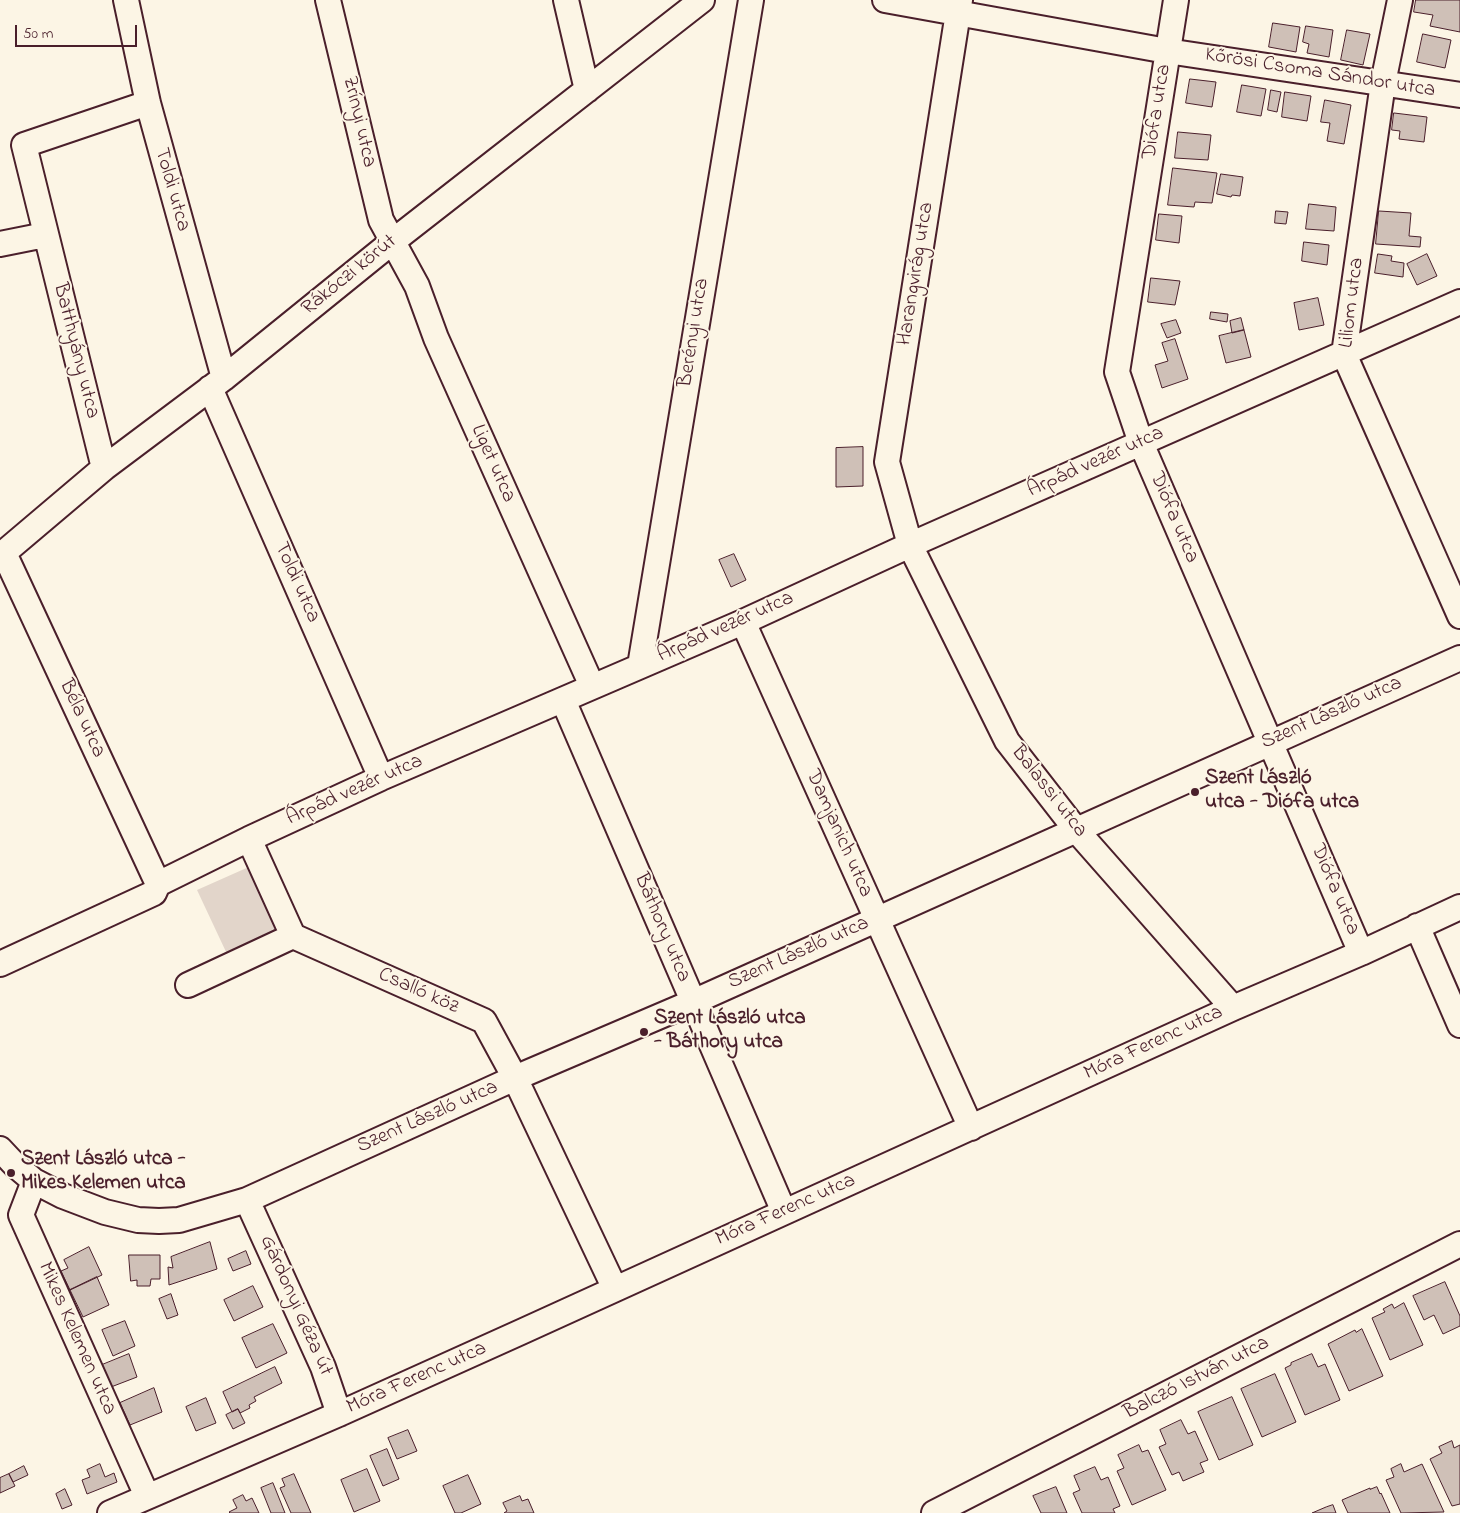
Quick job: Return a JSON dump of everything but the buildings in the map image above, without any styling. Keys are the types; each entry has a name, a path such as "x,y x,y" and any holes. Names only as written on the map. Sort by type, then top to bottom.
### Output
{"street":[{"name":"Toldi utca","path":"126,0 148,104 217,383 382,778"},
{"name":"Zrínyi utca","path":"328,0 381,220 392,242"},
{"path":"566,0 587,90"},
{"name":"Rákóczi körút","path":"1,554 104,468 217,383 392,242 702,0"},
{"name":"Berényi utca","path":"640,666 751,0"},
{"name":"Kőrösi Csoma Sándor utca","path":"885,0 959,6 1168,51 1460,95"},
{"name":"Diófa utca","path":"1176,0 1117,372 1141,443 1361,953"},
{"name":"Liliom utca","path":"1400,0 1382,83 1344,354 1460,616"},
{"name":"Harangvirág utca","path":"910,545 887,462 959,6"},
{"name":"Batthyány utca","path":"104,468 24,144 148,104"},
{"path":"0,244 45,235"},
{"name":"Liget utca","path":"392,242 418,286 436,338 592,686"},
{"name":"Árpád vezér utca","path":"0,964 154,894 158,884 249,839 382,778 743,622 910,545 1460,302"},
{"name":"Balassi utca","path":"910,545 1008,741 1077,831 1233,1008"},
{"name":"Béla utca","path":"1,554 158,884"},
{"name":"Damjanich utca","path":"743,622 876,920 972,1128"},
{"name":"Szent László utca","path":"0,1149 34,1181 63,1196 105,1212 138,1220 179,1220 248,1200 515,1078 693,1002 1460,658"},
{"name":"Báthory utca","path":"563,700 784,1212"},
{"path":"188,985 293,936 249,839"},
{"name":"Móra Ferenc utca","path":"110,1513 339,1414 1233,1008 1361,953 1460,907"},
{"path":"1417,926 1460,1025"},
{"name":"Csalló köz","path":"293,936 484,1021 515,1078 614,1289"},
{"name":"Mikes Kelemen utca","path":"34,1181 21,1215 147,1496"},
{"name":"Gárdonyi Géza út","path":"248,1200 323,1367 339,1414"},
{"name":"Balczó István utca","path":"934,1513 1460,1244"}],"shaded area":[{"path":"251,866 279,930 227,954 197,890"}],"place":[{"name":"Szent László utca - Diófa utca","path":"1195,792"},
{"name":"Szent László utca - Báthory utca","path":"644,1032"},
{"name":"Szent László utca - Mikes Kelemen utca","path":"11,1173"}]}
